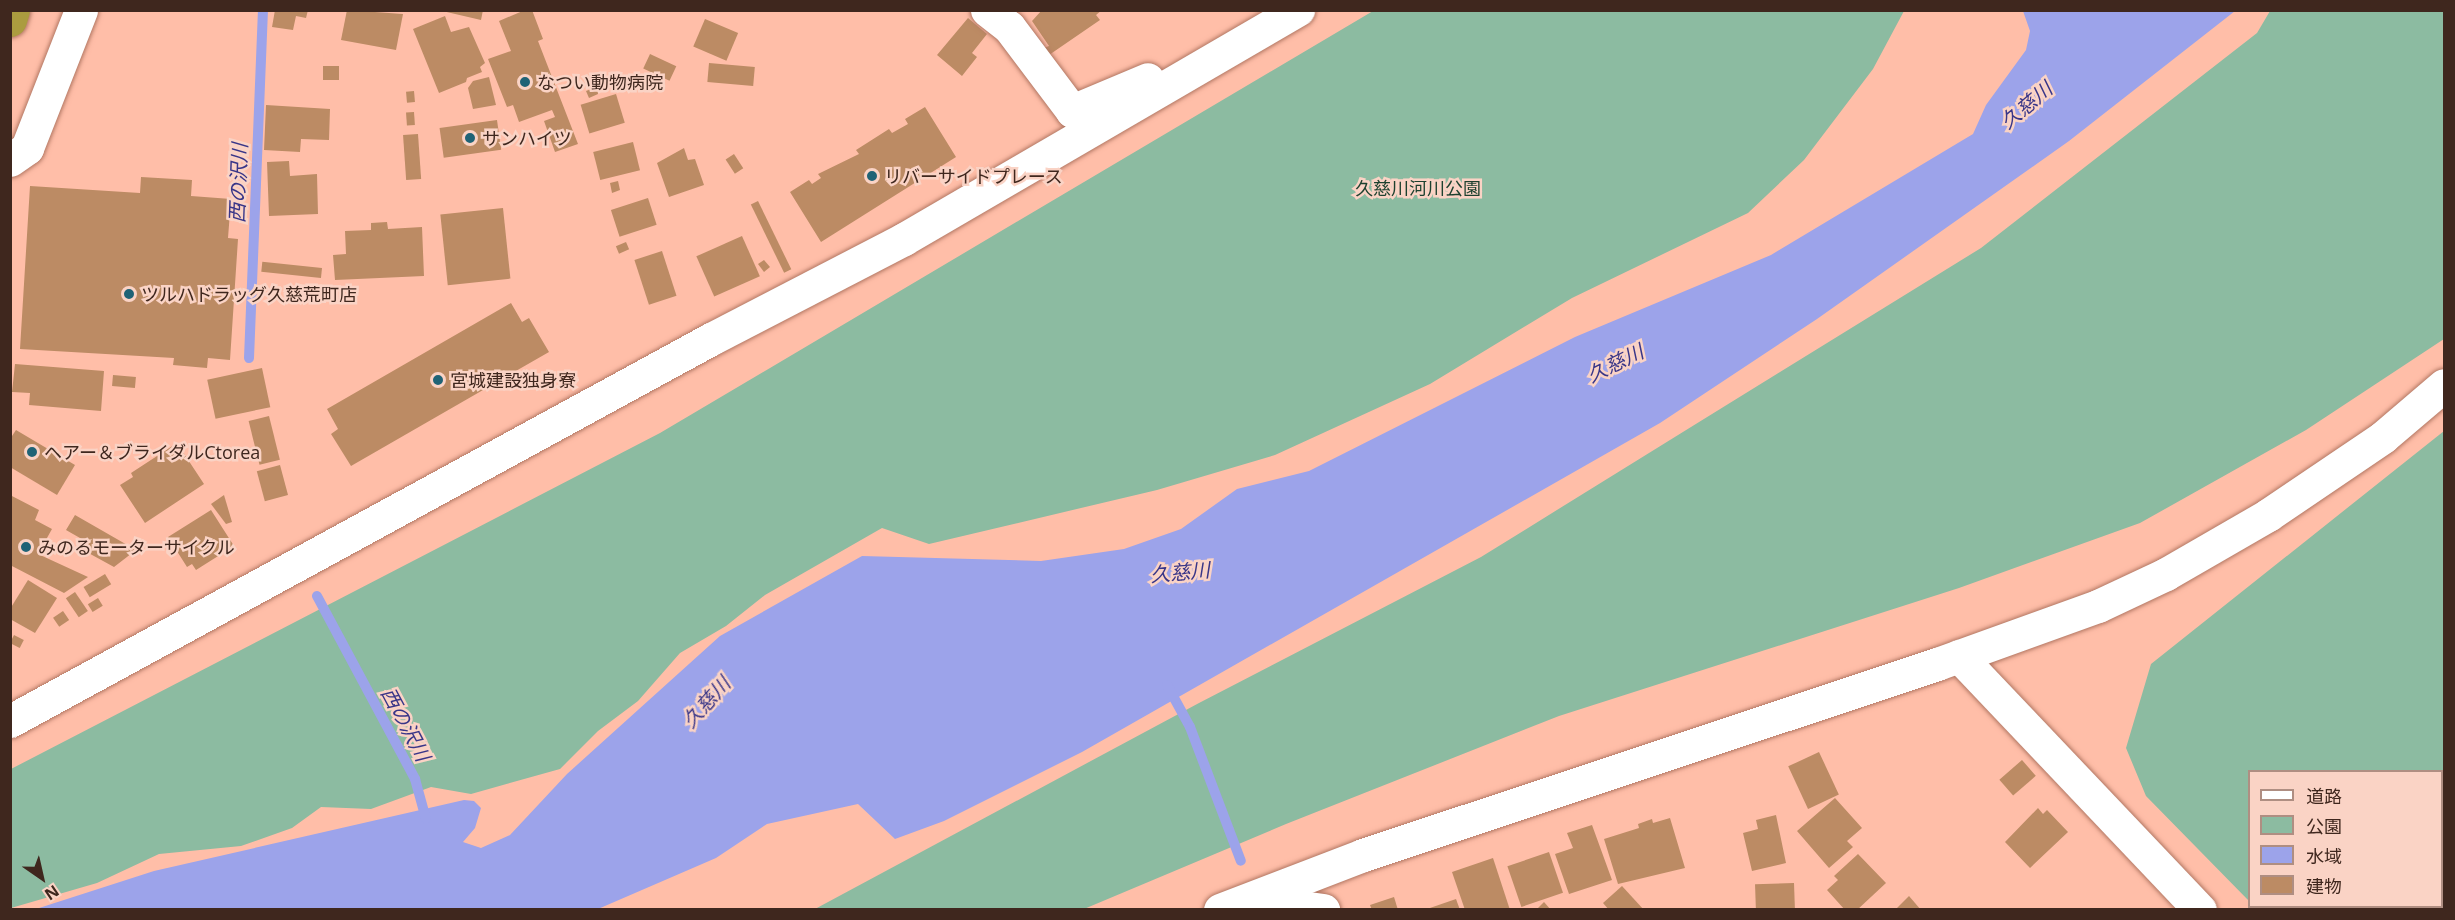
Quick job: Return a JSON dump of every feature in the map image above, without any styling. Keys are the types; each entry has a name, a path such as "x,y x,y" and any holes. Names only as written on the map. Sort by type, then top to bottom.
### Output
{"highway":[{"path":"10,20 13,10"}],"street":[{"path":"10,160 27,148 81,10"},
{"path":"987,10 1009,27 1072,111 1255,34"},
{"path":"10,722 711,339 904,239 1298,10"},
{"path":"1233,904 1363,855 1959,656 2098,606 2166,574 2268,515 2383,437 2445,385"},
{"path":"1959,656 2200,909"},
{"path":"1233,904 1323,909"}],"green space":[{"name":"久慈川河川公園","path":"1373,11 1904,11 1873,69 1804,160 1748,213 1572,298 1430,384 1275,455 1157,490 929,544 882,528 765,595 726,626 680,653 638,701 598,731 560,769 471,794 431,787 371,809 321,807 292,828 241,846 159,854 97,883 11,908 11,769 660,433"},
{"path":"2270,11 2444,11 2444,339 2306,430 2140,523 1959,588 1559,716 1286,824 1084,909 815,909 1199,703 1481,557 1981,248 2257,33"},
{"path":"2444,431 2444,909 2256,908 2443,908 2443,770 2248,770 2248,900 2146,796 2126,748 2151,664"}],"water":[{"name":"久慈川","path":"2023,11 2235,11 2069,141 1817,319 1660,423 1082,752 944,821 895,839 858,804 767,824 716,858 598,909 36,909 154,871 464,800 474,801 481,808 475,828 463,842 481,848 510,835 567,774 720,636 862,556 1041,561 1124,549 1181,529 1237,489 1309,471 1575,337 1771,255 1973,134 1986,105 2026,50 2030,31"}],"building":[{"path":"275,10 308,10 306,18 296,16 293,30 272,27"},
{"path":"347,10 403,14 396,50 341,40"},
{"path":"438,10 483,10 481,20"},
{"name":"なつい動物病院","path":"525,10 532,10 543,39 538,41 578,144 555,152 544,121 555,117 552,110 519,122 513,105 507,107 488,59 511,51 499,21"},
{"path":"1042,10 1102,10 1096,15 1100,20 1049,55 1044,48 1049,46 1032,21"},
{"path":"445,16 451,32 469,27 485,63 480,67 482,72 467,78 466,82 439,93 413,29"},
{"path":"968,18 987,34 972,53 977,57 962,76 937,55"},
{"path":"705,19 738,33 726,61 693,47"},
{"path":"650,54 676,66 670,81 643,69"},
{"path":"709,63 755,67 753,86 707,82"},
{"path":"323,66 339,66 339,80 323,80"},
{"path":"489,77 496,105 473,109 468,88 473,81"},
{"path":"597,87 598,94 589,98 586,91"},
{"path":"414,91 415,102 407,103 406,92"},
{"path":"616,94 625,123 589,134 581,105"},
{"path":"266,105 330,109 329,140 301,139 300,152 264,150"},
{"name":"リバーサイドプレース","path":"925,107 956,157 821,242 790,192 809,180 812,184 821,178 818,174 859,154 856,150 889,129 892,133 908,124 905,119"},
{"path":"414,112 415,125 407,126 406,113"},
{"name":"サンハイツ","path":"497,120 501,150 444,158 440,128"},
{"path":"418,134 421,179 406,180 403,135"},
{"path":"633,142 640,170 600,180 593,152"},
{"path":"684,148 688,160 695,159 704,185 669,197 657,163"},
{"path":"734,154 743,168 735,174 726,159"},
{"path":"289,161 290,176 317,174 318,214 269,216 267,162"},
{"name":"ツルハドラッグ久慈荒町店","path":"141,177 192,180 191,196 231,199 228,238 238,239 230,360 208,358 207,368 173,365 174,358 20,349 30,186 140,193"},
{"path":"618,181 620,190 612,193 610,183"},
{"path":"648,198 657,225 620,237 611,210"},
{"path":"758,201 791,269 784,273 751,205"},
{"path":"503,208 510,279 448,285 440,215"},
{"path":"387,222 388,229 422,227 424,276 335,280 333,255 346,254 345,231 371,230 371,223"},
{"path":"742,236 760,276 714,297 696,256"},
{"path":"626,242 629,249 619,254 616,246"},
{"path":"662,251 677,296 649,305 634,260"},
{"path":"764,260 770,267 764,272 758,264"},
{"path":"262,262 322,268 321,278 261,272"},
{"name":"宮城建設独身寮","path":"511,303 522,322 529,318 549,352 351,466 331,434 338,429 327,409"},
{"path":"15,364 104,371 101,411 29,405 30,393 12,392"},
{"path":"262,368 270,407 216,419 207,380"},
{"path":"113,375 136,377 135,388 112,386"},
{"path":"269,416 280,460 260,465 249,421"},
{"name":"ヘアー＆ブライダルCtorea","path":"16,430 75,465 57,495 10,467 10,439"},
{"path":"177,443 204,484 145,523 120,485 133,477 131,473"},
{"path":"280,465 288,495 265,501 257,471"},
{"name":"みのるモーターサイクル","path":"10,495 39,510 35,520 52,529 38,554 88,577 64,593 10,565"},
{"path":"224,495 232,522 226,524 211,504"},
{"path":"211,510 234,546 196,570 192,564 187,567 168,537"},
{"path":"75,515 136,550 114,567 83,550 87,542 66,530"},
{"path":"105,574 111,584 90,597 84,587"},
{"path":"28,580 57,598 35,633 10,619 10,609"},
{"path":"75,592 88,611 79,617 66,598"},
{"path":"98,598 103,606 93,612 88,604"},
{"path":"63,611 69,620 59,627 53,618"},
{"path":"14,635 24,640 20,648 10,643"},
{"path":"1819,752 1839,795 1808,809 1788,766"},
{"path":"2022,760 2036,776 2013,796 1999,780"},
{"path":"1835,798 1862,828 1847,841 1853,847 1829,868 1797,831"},
{"path":"2038,808 2043,814 2047,810 2068,832 2030,868 2005,842"},
{"path":"1776,815 1786,863 1752,871 1743,833 1758,829 1756,820"},
{"path":"1670,818 1685,868 1618,884 1604,839 1639,828 1638,824 1652,819 1653,823"},
{"path":"1592,825 1612,880 1569,894 1555,854 1573,848 1567,833"},
{"path":"1549,852 1563,893 1521,907 1507,866"},
{"path":"1858,854 1886,883 1857,910 1845,910 1827,890 1838,880 1834,876"},
{"path":"1493,858 1510,910 1465,910 1452,872"},
{"path":"1794,883 1795,910 1756,910 1755,884"},
{"path":"1622,886 1644,910 1609,910 1603,903"},
{"path":"1909,896 1921,910 1895,910"},
{"path":"1394,897 1398,910 1372,910 1370,905"},
{"path":"1456,899 1460,910 1427,910 1427,909"},
{"path":"1544,902 1551,910 1536,910"}],"waterway":[{"name":"西の沢川","path":"249,358 263,10"},
{"name":"西の沢川","path":"317,596 415,779 426,819"},
{"path":"1167,685 1190,727 1241,861"}],"place":[{"name":"なつい動物病院","path":"525,82"},
{"name":"サンハイツ","path":"470,138"},
{"name":"リバーサイドプレース","path":"872,176"},
{"name":"ツルハドラッグ久慈荒町店","path":"129,294"},
{"name":"宮城建設独身寮","path":"438,380"},
{"name":"ヘアー＆ブライダルCtorea","path":"32,452"},
{"name":"みのるモーターサイクル","path":"26,547"}]}
